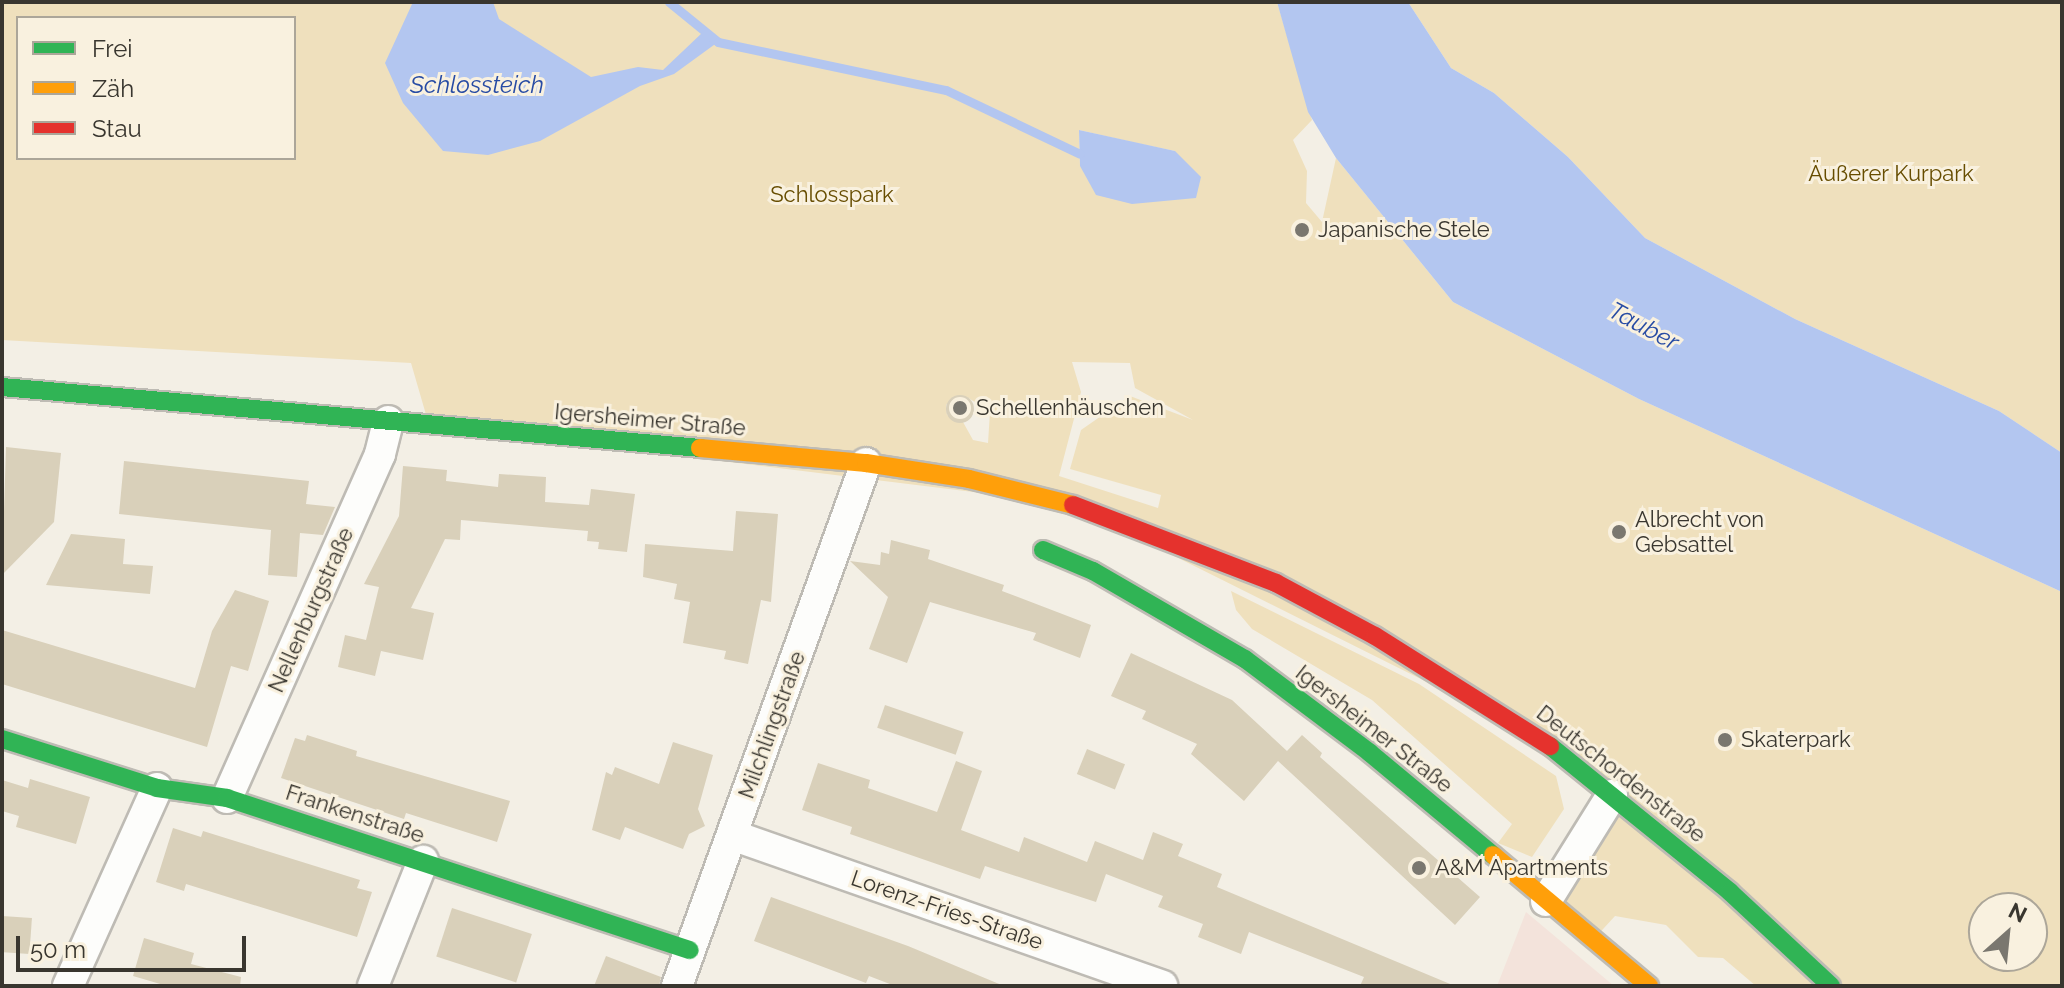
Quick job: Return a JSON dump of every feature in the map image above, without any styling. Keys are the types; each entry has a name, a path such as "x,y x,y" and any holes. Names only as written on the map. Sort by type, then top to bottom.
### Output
{"street":[{"name":"Igersheimer Straße","path":"2,387 866,463 969,479 1070,504 1276,583"},
{"name":"Nellenburgstraße","path":"227,798 380,454 388,421"},
{"name":"Milchlingstraße","path":"677,986 866,463"},
{"name":"Igersheimer Straße","path":"1043,550 1093,571 1245,659 1370,753 1649,986"},
{"name":"Deutschordenstraße","path":"1276,583 1375,636 1543,740 1783,937 1831,986"},
{"name":"Frankenstraße","path":"2,739 157,788 227,798 690,950"},
{"path":"68,986 157,788"},
{"path":"1546,901 1612,795"},
{"name":"Lorenz-Fries-Straße","path":"732,835 1162,986"},
{"path":"373,986 423,861"}],"shaded area":[{"path":"1526,912 1614,986 1497,986"}],"green space":[{"name":"Schlosspark","path":"2,2 1277,2 1312,120 1293,140 1307,171 1306,203 1322,222 1336,158 1453,302 1639,399 2062,592 2062,986 1756,986 1723,958 1698,957 1666,925 1615,916 1593,940 1546,901 1612,795 1543,740 1070,504 429,425 411,363 2,340","holes":["1079,130 1175,151 1080,166","1072,362 1130,363 1135,388 1193,420 1130,396 1081,430 1070,469 1161,495 1158,508 1059,476 1081,392","954,397 967,397 990,412 988,443 973,440 963,422 947,415 946,405"]},
{"name":"Äußerer Kurpark","path":"1408,2 2062,2 2062,453 1999,411 1795,319 1645,238 1568,157 1494,93 1451,68"},
{"path":"1231,591 1419,684 1556,776 1564,809 1532,857 1498,843 1512,824 1372,700 1252,629 1236,610"}],"water":[{"name":"Schlossteich","path":"413,2 493,2 499,19 591,77 638,67 663,70 703,32 718,42 674,74 640,86 540,141 488,155 443,151 403,103 385,63"},
{"name":"Tauber","path":"1277,2 1408,2 1451,68 1494,93 1568,157 1645,238 1795,319 1999,411 2062,453 2062,592 1639,399 1453,302 1336,158 1308,112"},
{"path":"1079,130 1175,151 1201,177 1196,198 1132,204 1096,195 1080,166"}],"building":[{"name":"Schellenhäuschen","path":"960,395 970,399 974,409 970,419 960,423 950,419 946,409 950,399"},
{"path":"6,447 61,453 54,522 2,575"},
{"path":"124,461 309,481 306,504 335,507 323,535 300,533 297,577 268,575 271,530 119,514"},
{"path":"403,466 447,470 446,481 498,487 499,474 546,477 545,502 589,505 591,489 635,494 627,552 598,549 599,542 587,541 588,531 461,520 460,540 445,539 411,608 434,613 423,660 381,651 375,676 338,667 345,635 366,640 379,587 364,584 399,516"},
{"path":"736,511 778,514 771,602 761,600 748,664 724,659 726,651 683,643 690,602 674,599 677,584 643,577 645,544 733,551"},
{"path":"71,534 125,539 123,564 153,566 150,594 46,585"},
{"path":"891,540 930,550 928,559 1004,585 1002,591 1091,625 1080,658 1033,640 1036,633 930,602 907,663 869,649 888,597 850,561 880,565 881,552 889,554"},
{"path":"235,590 269,601 248,671 231,666 207,747 2,684 2,630 195,688 212,631"},
{"path":"1131,653 1232,700 1287,751 1302,735 1322,753 1320,757 1480,897 1455,925 1278,761 1244,801 1191,754 1197,744 1142,719 1146,711 1111,696"},
{"path":"885,705 963,732 956,755 877,728"},
{"path":"307,735 357,751 356,756 510,801 497,842 406,813 404,819 281,778 295,738 305,741"},
{"path":"673,742 713,755 698,809 705,826 689,834 683,849 625,827 620,840 592,830 606,772 612,775 615,767 659,784"},
{"path":"1087,749 1125,764 1115,789 1077,774"},
{"path":"956,761 982,771 961,830 1019,852 1024,837 1087,862 1095,841 1143,860 1153,832 1183,844 1178,856 1222,874 1217,887 1455,986 1360,986 1364,977 1249,932 1241,954 1198,937 1203,924 1158,907 1163,896 1106,874 1096,902 985,866 980,879 850,834 852,827 802,810 818,763 870,780 868,788 937,812"},
{"path":"30,779 90,797 76,844 16,827 19,816 2,811 2,780 28,788"},
{"path":"173,828 201,837 203,831 360,880 357,888 372,892 357,937 186,884 184,891 156,882"},
{"path":"771,897 908,946 1004,986 895,986 869,976 866,983 754,941"},
{"path":"452,908 532,934 516,982 436,957"},
{"path":"2,916 32,918 29,954 2,952"},
{"path":"144,938 194,953 191,964 241,977 240,986 167,986 133,976"},
{"path":"606,956 661,977 659,986 594,986"}],"waterway":[{"path":"669,2 718,42 946,90 1080,154"}],"traffic: fast":[{"path":"2,387 700,448"},
{"path":"1043,550 1093,571 1245,659 1370,753 1493,855"},
{"path":"2,739 157,788 227,798 690,950"},
{"path":"1550,746 1730,892 1831,986"}],"traffic: slow":[{"path":"700,448 866,463 969,479 1073,505"},
{"path":"1493,855 1649,986"}],"traffic: jam":[{"path":"1073,505 1276,583 1375,636 1550,746"}],"place":[{"name":"Japanische Stele","path":"1302,230"},
{"name":"Schellenhäuschen","path":"960,408"},
{"name":"Albrecht von Gebsattel","path":"1619,532"},
{"name":"Skaterpark","path":"1725,740"},
{"name":"A&M Apartments","path":"1419,868"}]}
